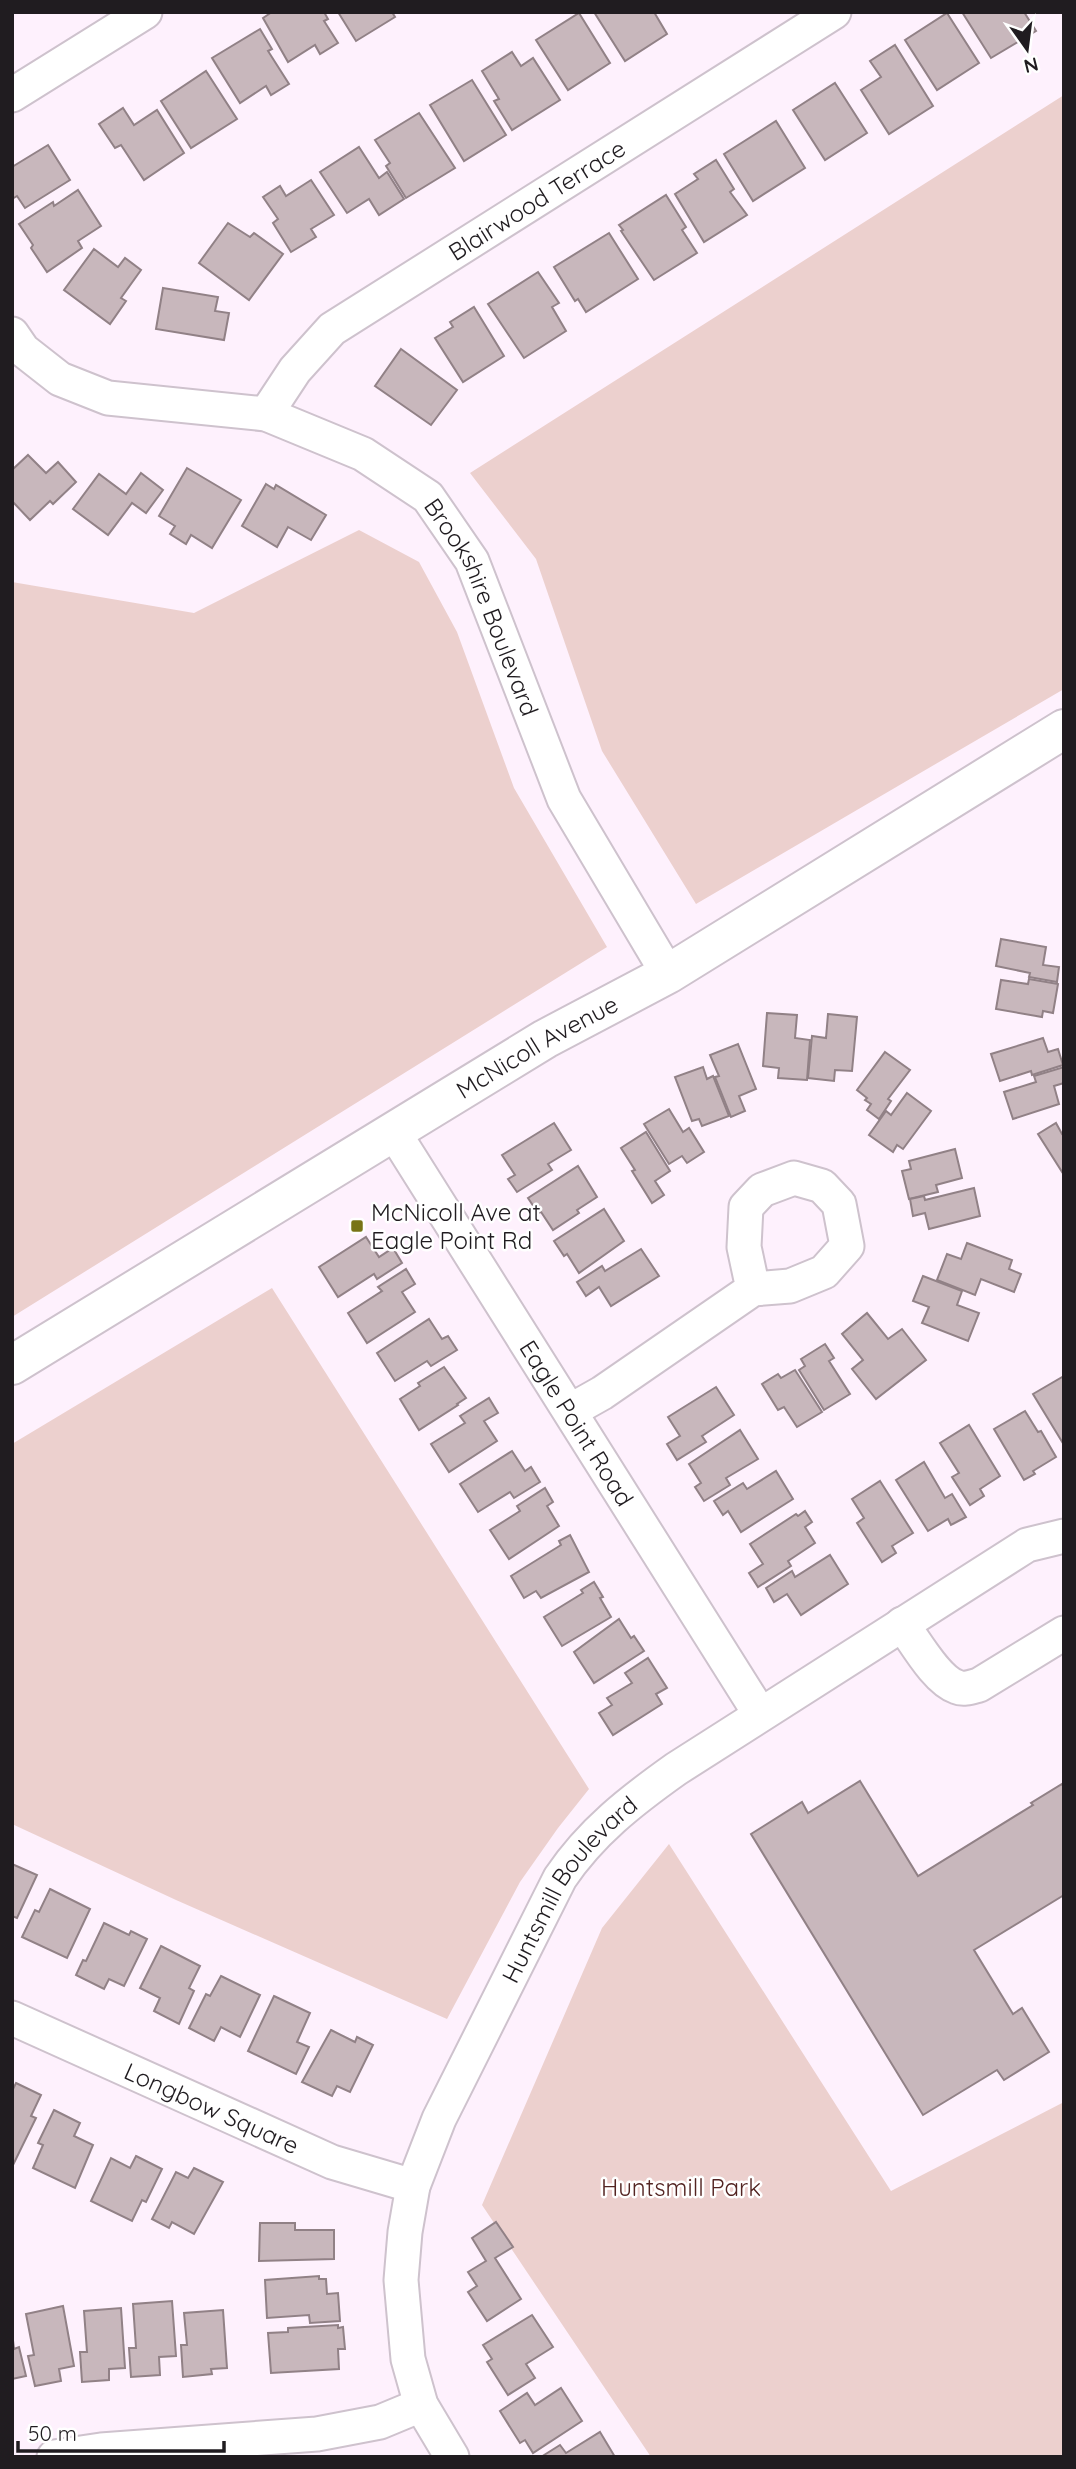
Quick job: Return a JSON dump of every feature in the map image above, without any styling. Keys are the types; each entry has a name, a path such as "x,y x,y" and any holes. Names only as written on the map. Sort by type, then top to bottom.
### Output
{"main road":[{"name":"McNicoll Avenue","path":"12,1365 545,1039 668,974 1064,729"}],"street":[{"path":"12,95 145,12"},
{"name":"Blairwood Terrace","path":"266,414 295,370 332,329 834,12"},
{"name":"Brookshire Boulevard","path":"12,334 23,350 60,379 108,398 266,414 363,454 428,497 472,561 564,799 668,974"},
{"name":"Eagle Point Road","path":"394,1131 760,1714"},
{"path":"570,1411 602,1393 753,1289"},
{"name":"Huntsmill Boulevard","path":"452,2457 421,2406 408,2358 402,2300 405,2232 414,2186 454,2085 552,1891 579,1849 624,1806 760,1714 1027,1545 1064,1536"},
{"path":"902,1623 936,1671 955,1687 964,1689 979,1685 1064,1633"},
{"name":"Longbow Square","path":"12,2018 332,2162 414,2186"},
{"path":"54,2457 101,2450 317,2434 380,2421 421,2406"}],"green space":[{"path":"1064,95 1064,689 696,904 602,751 536,559 470,473"},
{"path":"359,530 419,562 457,632 514,788 607,947 12,1317 12,582 194,613"},
{"path":"272,1288 589,1789 520,1882 447,2019 176,1900 12,1824 12,1444"},
{"name":"Huntsmill Park","path":"669,1844 891,2191 1064,2102 1064,2457 651,2457 482,2205 602,1928"}],"building":[{"path":"272,12 324,12 328,19 324,21 338,43 320,54 315,45 288,62 263,18"},
{"path":"338,12 392,12 395,17 356,41"},
{"path":"594,12 654,12 667,34 625,61"},
{"path":"962,12 1024,12 1036,31 991,58"},
{"path":"579,13 610,63 568,90 536,40"},
{"path":"947,13 979,63 937,90 905,40"},
{"path":"260,29 272,49 268,51 289,84 271,95 266,86 240,103 212,58"},
{"path":"895,45 933,106 889,134 861,90 881,77 870,61"},
{"path":"512,52 521,66 533,58 560,100 512,130 494,101 499,99 482,71"},
{"path":"206,71 237,119 191,148 161,101"},
{"path":"472,80 506,135 464,161 430,105"},
{"path":"835,83 867,133 825,160 793,110"},
{"path":"123,108 134,125 157,110 184,153 144,180 121,145 115,148 99,124"},
{"path":"419,113 455,168 406,198 386,166 390,163 375,140"},
{"path":"776,121 805,168 753,201 724,154"},
{"path":"48,145 70,180 25,208 17,196 12,199 12,167"},
{"path":"359,147 379,178 387,172 404,199 379,215 369,199 347,213 320,172"},
{"path":"716,160 734,189 730,192 747,215 704,242 675,194 698,179 694,174"},
{"path":"311,180 334,215 311,229 316,237 291,252 273,223 278,219 263,197 280,186 286,196"},
{"path":"78,190 101,226 78,241 82,248 47,272 19,224"},
{"path":"666,195 686,227 682,230 697,253 654,280 619,225"},
{"path":"228,223 250,237 254,233 283,254 249,300 199,263"},
{"path":"609,233 638,279 586,312 578,299 575,301 554,267"},
{"path":"94,249 118,267 125,258 141,270 121,298 126,301 110,324 64,290"},
{"path":"538,272 559,303 552,307 566,331 524,358 488,304"},
{"path":"163,288 218,297 215,311 229,313 224,340 156,329"},
{"path":"474,307 504,356 463,382 435,338 453,327 450,322"},
{"path":"401,349 457,390 431,425 375,386"},
{"path":"28,455 46,473 58,462 76,482 53,504 50,501 30,520 12,501 12,470"},
{"path":"187,468 241,500 212,548 191,535 186,544 170,534 175,526 159,516"},
{"path":"141,473 163,490 146,513 132,503 108,535 73,509 99,474 126,494"},
{"path":"266,484 274,489 276,485 326,515 311,540 288,527 277,547 242,526"},
{"path":"1001,939 1046,947 1043,965 1059,967 1057,982 1029,977 1030,973 996,966"},
{"path":"1029,979 1058,984 1053,1013 1043,1011 1042,1017 996,1009 1001,980 1028,984"},
{"path":"767,1013 797,1015 795,1038 810,1040 807,1080 778,1078 779,1068 763,1066"},
{"path":"828,1014 857,1017 852,1071 835,1070 834,1081 808,1078 812,1036 826,1038"},
{"path":"1043,1038 1048,1052 1058,1049 1063,1065 1000,1081 991,1054"},
{"path":"738,1044 756,1089 739,1096 745,1111 731,1117 715,1077 719,1076 710,1055"},
{"path":"885,1052 910,1070 888,1099 891,1101 879,1119 867,1110 871,1104 857,1090"},
{"path":"703,1067 707,1079 713,1076 729,1116 702,1126 699,1119 692,1121 675,1077"},
{"path":"1064,1067 1064,1083 1054,1086 1059,1104 1013,1119 1004,1092 1036,1082 1034,1076"},
{"path":"907,1093 931,1111 903,1149 897,1145 893,1152 869,1135 886,1111 891,1115"},
{"path":"669,1109 683,1132 689,1128 704,1152 687,1163 682,1156 669,1164 644,1124"},
{"path":"554,1123 571,1150 548,1164 552,1170 517,1192 508,1179 515,1175 502,1155"},
{"path":"1056,1123 1062,1134 1064,1133 1064,1175 1038,1134"},
{"path":"646,1132 670,1171 655,1181 664,1195 652,1203 621,1148"},
{"path":"955,1149 962,1178 936,1185 938,1192 909,1199 902,1171 911,1169 909,1161"},
{"path":"578,1166 597,1197 553,1230 528,1198"},
{"path":"974,1188 980,1216 929,1229 925,1213 913,1216 910,1199 924,1196 925,1200"},
{"path":"604,1209 624,1241 579,1273 567,1254 564,1256 554,1241"},
{"path":"366,1237 379,1257 393,1248 402,1263 377,1279 374,1274 338,1297 319,1267"},
{"path":"967,1243 1012,1260 1009,1269 1021,1274 1014,1292 981,1279 975,1295 937,1280 947,1254 961,1259"},
{"path":"641,1249 659,1276 611,1306 599,1287 586,1296 577,1282 602,1266 605,1271"},
{"path":"406,1269 415,1284 402,1292 415,1312 367,1343 348,1313 382,1291 378,1287"},
{"path":"923,1276 962,1291 957,1305 979,1313 968,1341 922,1323 929,1307 913,1301"},
{"path":"867,1313 888,1339 902,1329 926,1360 876,1399 852,1369 863,1360 842,1334"},
{"path":"429,1319 442,1339 448,1336 457,1350 431,1366 427,1361 395,1381 377,1353"},
{"path":"825,1344 834,1358 829,1361 850,1394 824,1410 799,1370 805,1366 801,1359"},
{"path":"444,1367 466,1398 419,1430 400,1399 420,1386 418,1383"},
{"path":"795,1370 822,1412 797,1427 784,1407 778,1410 762,1384 778,1374 781,1378"},
{"path":"1064,1376 1064,1445 1033,1394"},
{"path":"716,1387 734,1415 702,1436 706,1442 677,1460 667,1444 680,1436 668,1417"},
{"path":"489,1398 498,1413 484,1421 497,1441 449,1472 431,1444 465,1423 460,1416"},
{"path":"1025,1411 1056,1457 1024,1480 994,1429"},
{"path":"969,1425 1000,1476 980,1489 984,1496 970,1505 952,1477 959,1473 940,1443"},
{"path":"740,1430 758,1459 726,1478 730,1485 704,1501 695,1487 701,1483 689,1464"},
{"path":"512,1451 525,1471 531,1467 540,1482 514,1498 510,1492 478,1512 460,1484"},
{"path":"924,1462 945,1498 952,1494 966,1517 951,1525 948,1519 928,1531 896,1480"},
{"path":"776,1471 793,1499 741,1532 728,1511 723,1515 714,1501 743,1483 747,1489"},
{"path":"880,1481 913,1533 892,1546 896,1553 882,1562 857,1523 864,1518 852,1499"},
{"path":"545,1488 553,1502 547,1506 559,1526 509,1559 490,1530 520,1511 517,1506"},
{"path":"805,1511 812,1522 805,1527 815,1543 788,1561 791,1566 758,1587 749,1573 763,1564 750,1544"},
{"path":"570,1535 589,1572 541,1598 536,1591 524,1598 511,1576 561,1545 559,1541"},
{"path":"830,1555 848,1584 801,1615 787,1594 774,1602 766,1588 792,1571 795,1577"},
{"path":"594,1582 611,1617 562,1646 544,1617 583,1593 581,1590"},
{"path":"619,1619 631,1638 634,1636 644,1651 594,1683 574,1652"},
{"path":"648,1658 667,1688 656,1694 662,1704 613,1735 599,1713 612,1705 607,1698 632,1683 625,1673"},
{"path":"860,1781 918,1876 1062,1784 1064,1788 1064,1895 974,1950 1013,2014 1022,2008 1049,2052 1004,2080 997,2070 923,2115 751,1834 802,1802 808,1813"},
{"path":"12,1864 37,1875 17,1918 12,1916"},
{"path":"50,1889 90,1909 67,1958 22,1937 35,1910 39,1912"},
{"path":"104,1923 129,1935 131,1931 147,1939 124,1986 109,1979 104,1989 76,1975 83,1960 86,1961"},
{"path":"161,1946 200,1966 189,1988 194,1991 179,2024 154,2011 160,1998 140,1988"},
{"path":"221,1976 260,1995 240,2037 221,2027 214,2041 189,2028 206,1994 210,1996"},
{"path":"274,1996 310,2013 297,2042 309,2047 296,2074 248,2051"},
{"path":"331,2030 355,2042 357,2037 373,2045 350,2092 337,2086 332,2096 302,2082"},
{"path":"16,2083 41,2095 31,2116 36,2118 13,2165 12,2091"},
{"path":"54,2110 80,2123 74,2136 93,2145 75,2188 33,2168 43,2145 38,2143"},
{"path":"136,2156 162,2169 146,2202 142,2200 132,2221 91,2201 111,2158 130,2168"},
{"path":"194,2168 223,2182 194,2234 172,2222 169,2228 152,2219 176,2172 188,2178"},
{"path":"496,2222 513,2247 495,2258 521,2299 487,2321 468,2292 477,2286 468,2272 486,2261 472,2238"},
{"path":"260,2223 295,2223 295,2230 334,2230 334,2259 259,2261"},
{"path":"319,2276 319,2279 326,2279 327,2294 338,2293 340,2321 310,2323 309,2315 267,2318 265,2280"},
{"path":"172,2301 176,2356 159,2357 160,2375 131,2377 129,2348 136,2348 133,2304"},
{"path":"63,2306 74,2366 59,2369 61,2381 35,2386 28,2356 34,2355 26,2314"},
{"path":"121,2308 125,2368 109,2369 109,2380 82,2382 80,2352 87,2352 84,2311"},
{"path":"223,2310 227,2368 211,2369 212,2374 183,2377 181,2345 187,2345 184,2313"},
{"path":"532,2315 553,2347 526,2364 535,2378 508,2395 487,2362 492,2359 483,2345"},
{"path":"338,2325 338,2328 343,2327 345,2349 338,2349 339,2369 271,2373 268,2333 288,2332 288,2328"},
{"path":"12,2331 14,2349 19,2347 26,2376 12,2379"},
{"path":"561,2388 582,2421 533,2453 525,2440 520,2443 500,2411 527,2393 535,2405"},
{"path":"600,2432 615,2457 541,2457 560,2445 566,2453"}],"place":[{"name":"McNicoll Ave at Eagle Point Rd","path":"357,1226"}]}
